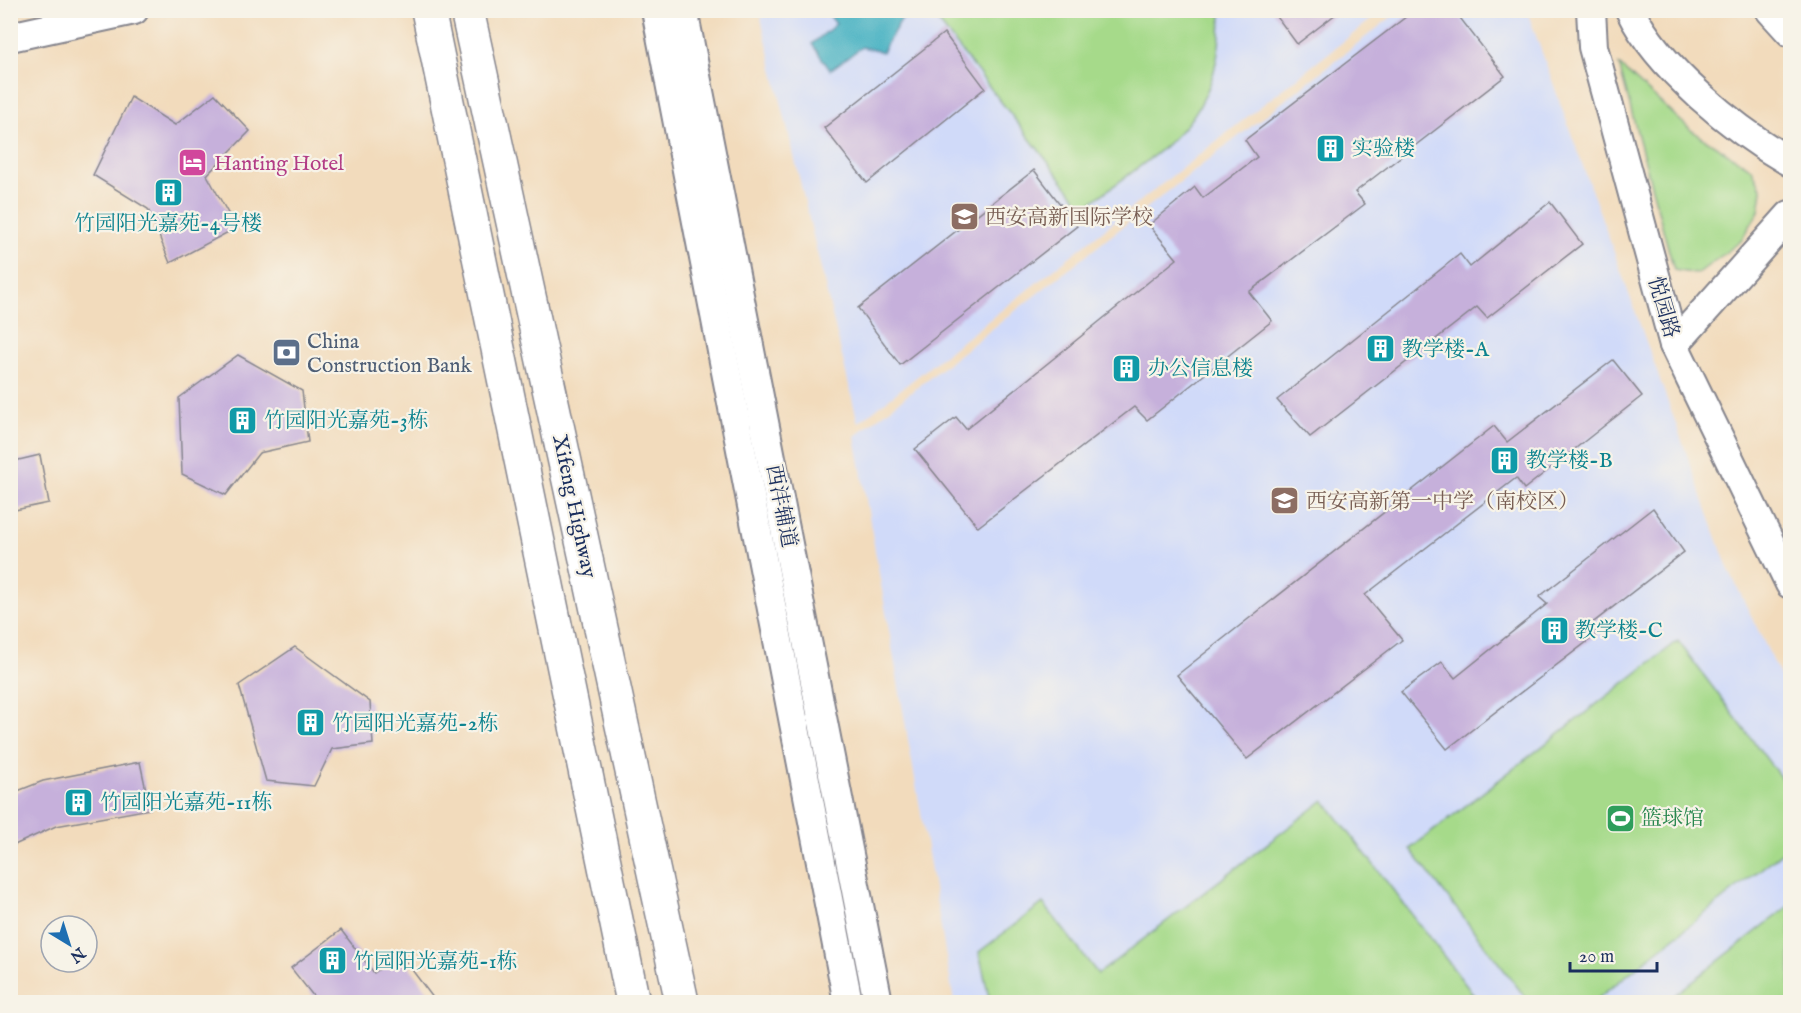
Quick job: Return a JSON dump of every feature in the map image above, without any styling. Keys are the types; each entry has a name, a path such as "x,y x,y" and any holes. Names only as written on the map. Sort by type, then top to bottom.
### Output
{"highway":[{"name":"Xifeng Highway","path":"428,10 633,1002"},
{"name":"Xifeng Highway","path":"467,10 682,1002"}],"street":[{"path":"10,37 134,10"},
{"name":"西沣辅道","path":"656,10 848,1002"},
{"name":"西沣辅道","path":"683,10 878,1002"},
{"name":"悦园路","path":"1591,10 1593,47 1674,345 1791,584"},
{"path":"1630,10 1668,65 1709,104 1791,162"},
{"path":"1770,10 1791,32"},
{"path":"1674,345 1791,215"}],"shaded area":[{"name":"西安高新国际学校","path":"759,10 1382,11 858,423"},
{"name":"西安高新第一中学（南校区）","path":"1399,11 1527,11 1727,566 1790,696 1790,1002 954,1002 855,436"}],"green space":[{"path":"930,11 1221,11 1218,50 1211,81 1199,107 1183,129 1163,148 1084,208"},
{"path":"1619,65 1692,131 1752,169 1762,190 1759,211 1741,241 1697,274 1674,270"},
{"name":"篮球馆","path":"1678,641 1790,790 1790,846 1593,1002 1529,1002 1410,849"},
{"path":"1324,800 1479,1002 990,1002 979,952 1043,903 1098,974"},
{"path":"1790,905 1790,1002 1666,1002"}],"water":[{"path":"826,11 924,11 929,17 902,18 882,52 862,47 830,70 812,44 836,24"}],"building":[{"path":"1272,10 1341,10 1297,44"},
{"path":"1415,10 1454,10 1505,76 1355,192 1365,204 1249,292 1272,321 1147,420 1134,407 978,527 915,449 956,417 966,429 1177,259 1149,225 1195,187 1203,198 1257,157 1245,140"},
{"path":"944,33 985,88 867,183 824,128"},
{"name":"竹园阳光嘉苑-4号楼","path":"215,94 250,131 207,175 236,228 170,263 148,209 93,175 131,97 175,125"},
{"path":"1034,170 1077,226 900,365 858,308"},
{"name":"教学楼-A","path":"1550,202 1582,244 1487,318 1477,307 1310,437 1277,400 1460,254 1470,267"},
{"name":"竹园阳光嘉苑-3栋","path":"238,355 302,391 308,442 259,453 226,495 182,474 179,398"},
{"path":"1613,360 1642,396 1524,489 1516,478 1365,595 1402,640 1247,759 1177,675 1494,426 1507,442"},
{"path":"40,455 49,503 10,511 10,462"},
{"name":"教学楼-C","path":"1653,508 1684,552 1590,625 1597,634 1447,749 1401,692 1442,662 1455,678 1547,604 1539,597"},
{"name":"竹园阳光嘉苑-2栋","path":"295,647 370,702 373,744 332,749 314,786 266,781 239,685"},
{"name":"竹园阳光嘉苑-11栋","path":"140,762 150,809 56,826 10,847 10,794 43,781"},
{"name":"竹园阳光嘉苑-1栋","path":"341,930 374,973 400,954 434,999 429,1002 318,1002 291,968"}],"place":[{"name":"实验楼","path":"1331,148"},
{"name":"Hanting Hotel","path":"193,163"},
{"name":"竹园阳光嘉苑-4号楼","path":"168,192"},
{"name":"西安高新国际学校","path":"964,217"},
{"name":"教学楼-A","path":"1381,349"},
{"name":"China Construction Bank","path":"286,353"},
{"name":"办公信息楼","path":"1127,368"},
{"name":"竹园阳光嘉苑-3栋","path":"243,420"},
{"name":"教学楼-B","path":"1505,460"},
{"name":"西安高新第一中学（南校区）","path":"1285,501"},
{"name":"教学楼-C","path":"1554,630"},
{"name":"竹园阳光嘉苑-2栋","path":"311,723"},
{"name":"竹园阳光嘉苑-11栋","path":"79,802"},
{"name":"篮球馆","path":"1620,818"},
{"name":"竹园阳光嘉苑-1栋","path":"332,961"}]}
